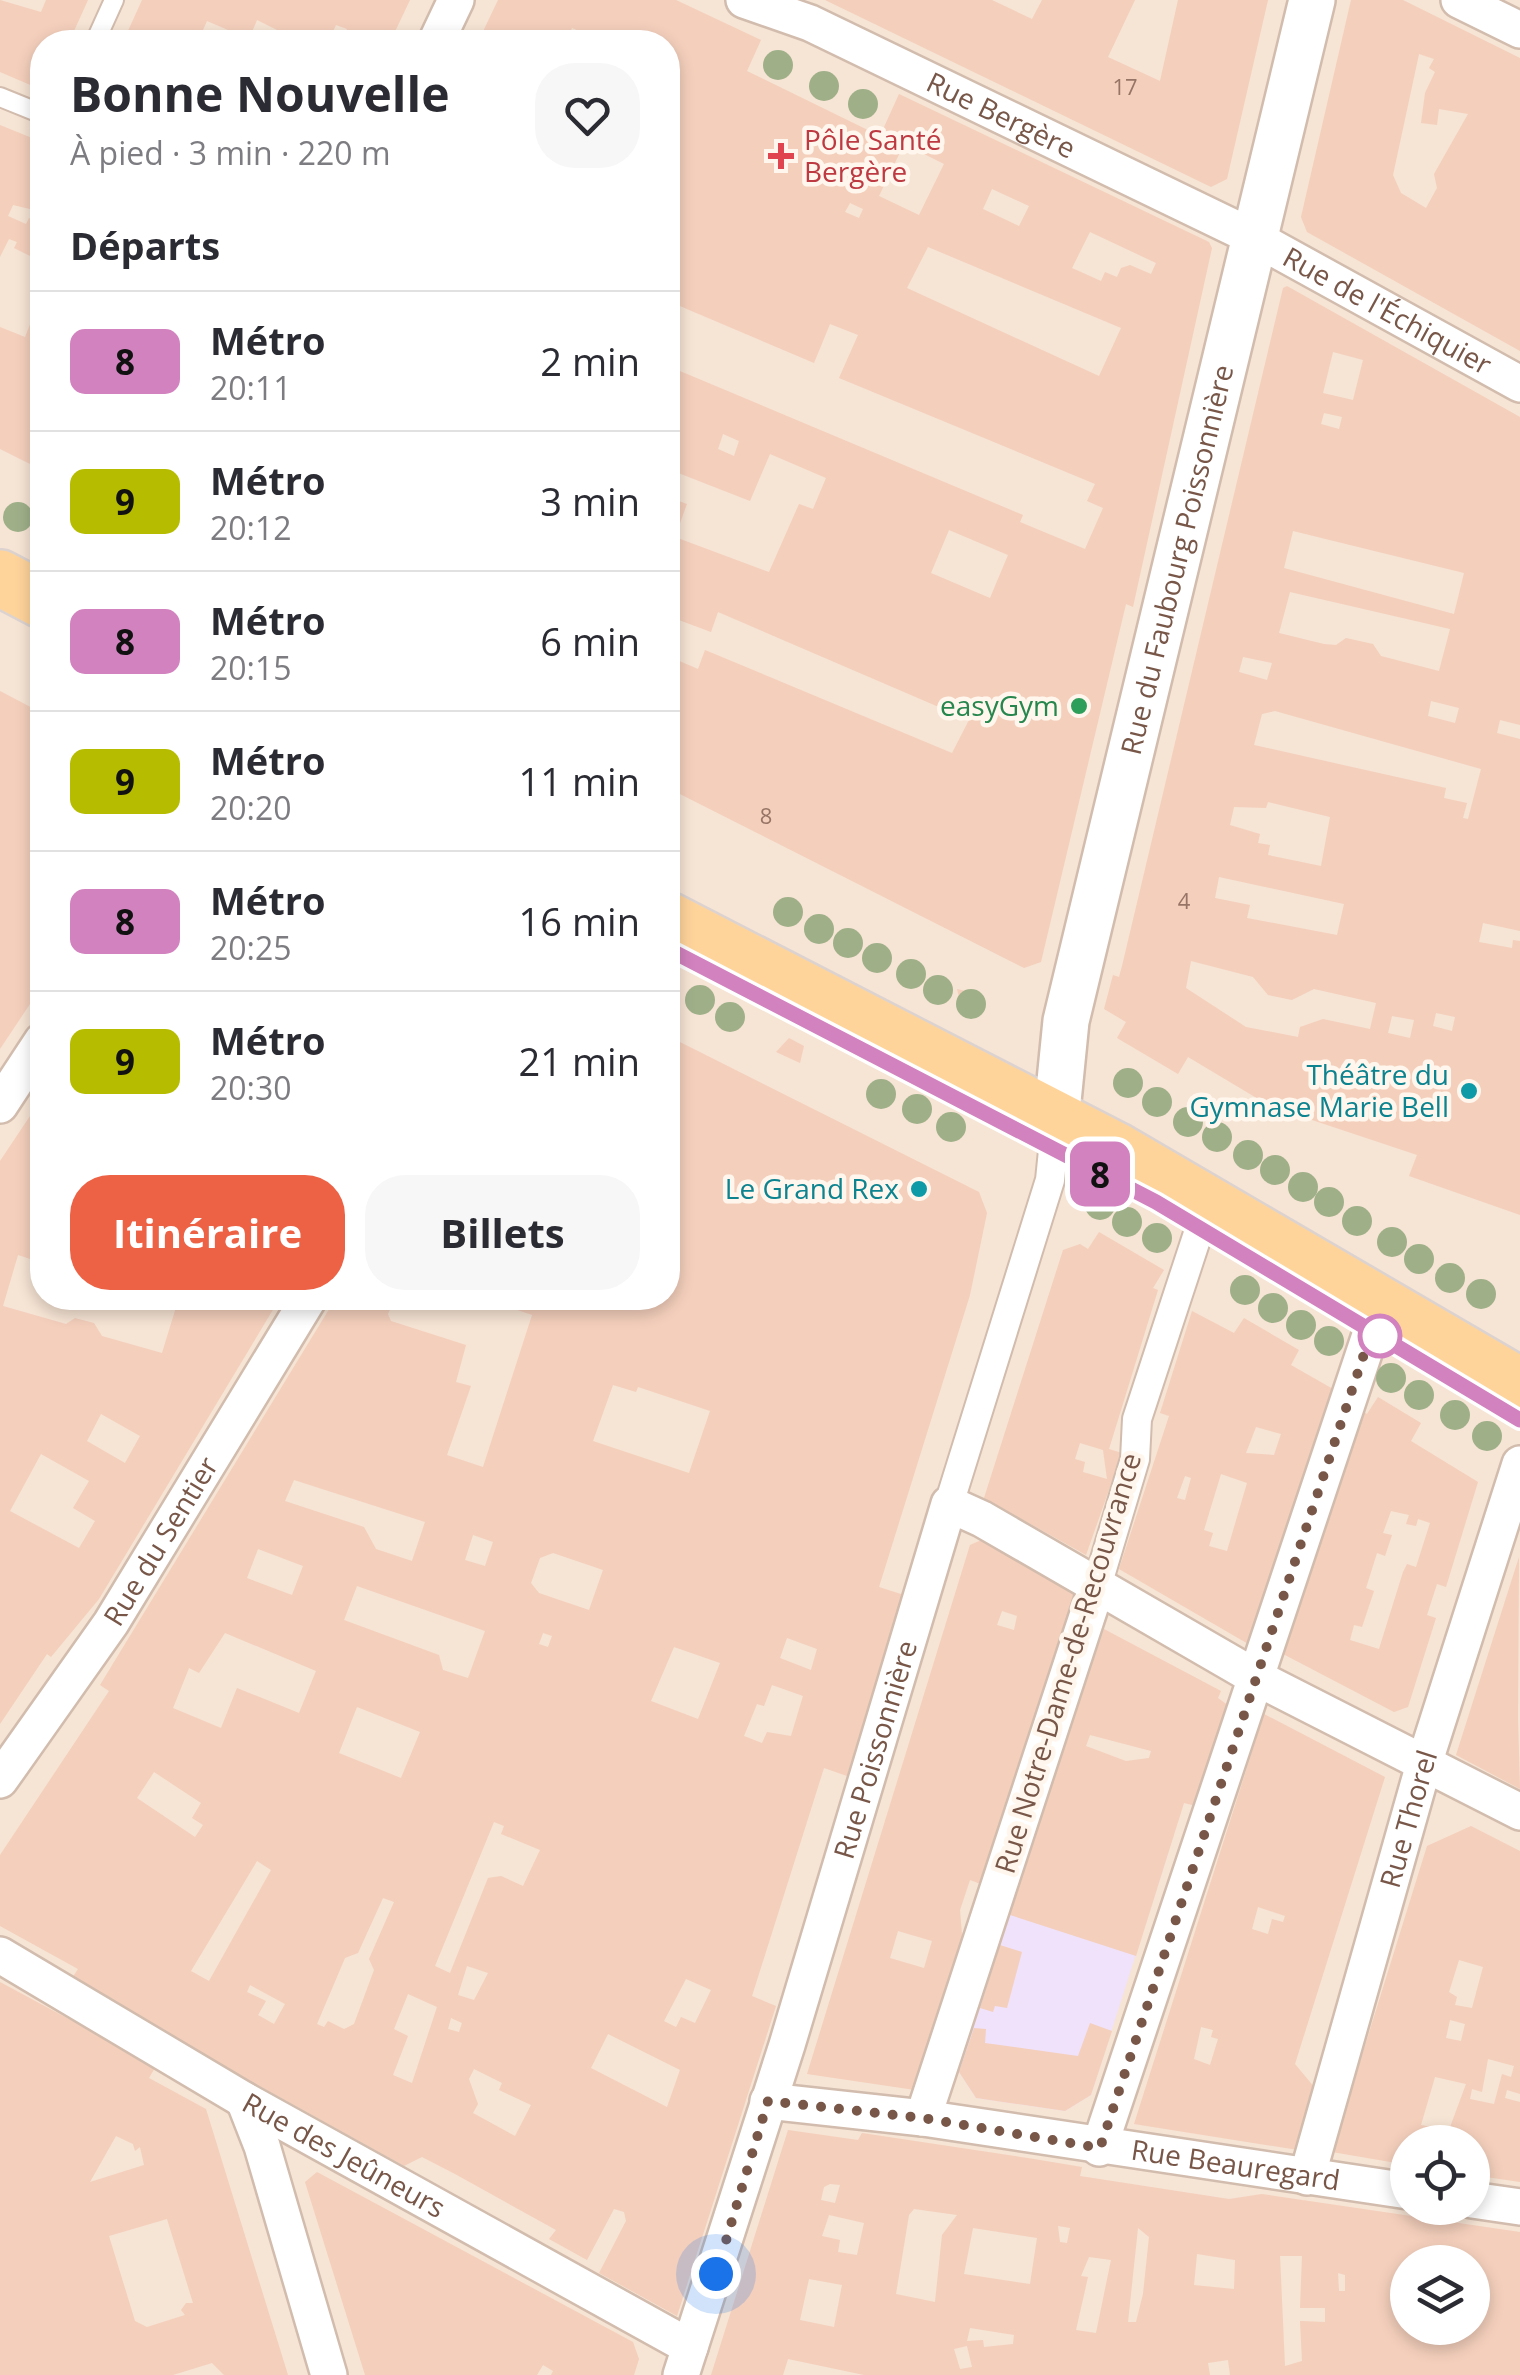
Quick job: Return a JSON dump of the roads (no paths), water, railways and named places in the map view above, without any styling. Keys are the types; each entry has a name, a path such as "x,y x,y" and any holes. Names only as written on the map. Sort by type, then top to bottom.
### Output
{"main road":[{"path":"0,578 30,594"},
{"path":"680,926 1118,1151 1520,1386"}],"street":[{"path":"442,30 456,0"},
{"name":"Rue du Faubourg Poissonnière","path":"1056,1121 1066,1021 1312,0"},
{"path":"1460,0 1520,30"},
{"name":"Rue Bergère","path":"754,2 810,23 1255,238"},
{"name":"Rue de l'Échiquier","path":"1255,238 1520,384"},
{"path":"1,1102 30,1059"},
{"name":"Rue Poissonnière","path":"686,2361 1050,1180 1056,1121"},
{"name":"Rue Notre-Dame-de-Recouvrance","path":"923,2118 1136,1460 1137,1419 1207,1206"},
{"path":"1100,2148 1380,1305"},
{"name":"Rue du Sentier","path":"0,1780 111,1623 302,1310"},
{"name":"Rue Thorel","path":"1307,2177 1424,1764 1520,1464"},
{"path":"948,1504 1257,1678 1520,1812"},
{"name":"Rue des Jeûneurs","path":"0,1955 686,2361"},
{"path":"244,2100 262,2146 329,2375"},
{"name":"Rue Beauregard","path":"768,2101 923,2118 1100,2148 1390,2189"},
{"path":"1490,2203 1520,2207"}],"lane":[{"path":"100,30 114,0"},
{"path":"0,97 30,109"}],"metro line":[{"name":"8","path":"680,955 1156,1202 1520,1420"}],"place":[{"name":"Pôle Santé Bergère","path":"781,156"},
{"name":"easyGym","path":"1079,706"},
{"name":"Théâtre du Gymnase Marie Bell","path":"1469,1091"},
{"name":"Le Grand Rex","path":"919,1189"}]}
